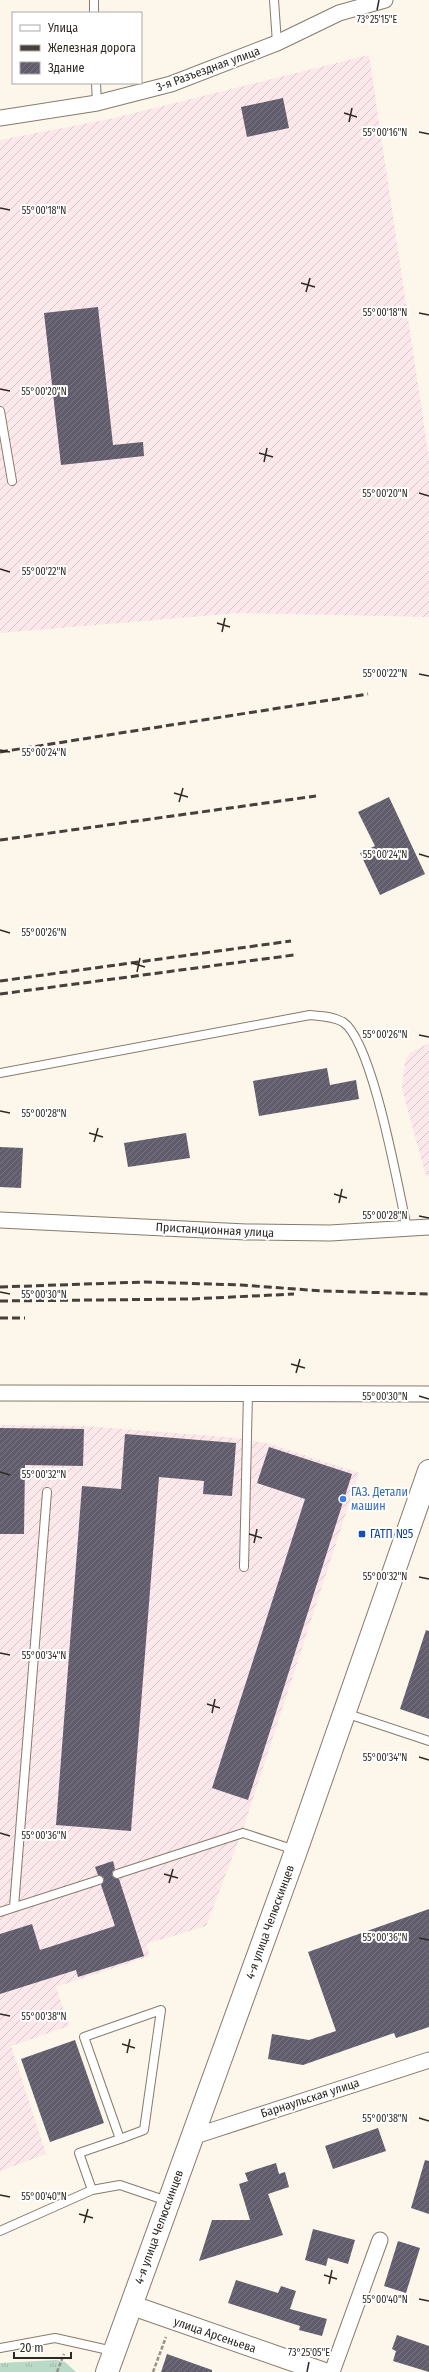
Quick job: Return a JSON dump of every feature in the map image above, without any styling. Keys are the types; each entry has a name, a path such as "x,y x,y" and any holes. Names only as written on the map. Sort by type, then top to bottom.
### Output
{"main road":[{"name":"4-я улица Челюскинцев","path":"107,2372 296,1851 429,1471"}],"street":[{"name":"3-я Разъездная улица","path":"0,118 97,103 171,84 277,43 339,13 385,0"},
{"name":"Пристанционная улица","path":"0,1220 246,1232 330,1233 429,1227"},
{"path":"0,1393 429,1394"},
{"name":"Барнаульская улица","path":"192,2137 429,2060"},
{"path":"332,2372 380,2240"},
{"name":"улица Арсеньева","path":"131,2305 323,2372"}],"lane":[{"path":"94,0 94,12"},
{"path":"274,0 277,43"},
{"path":"96,84 97,103"},
{"path":"0,411 12,481"},
{"path":"0,1073 310,1015 330,1017 343,1022 356,1036 373,1078 407,1228"},
{"path":"244,1567 248,1393"},
{"path":"14,1907 47,1492"},
{"path":"344,1712 429,1741"},
{"path":"117,1874 243,1833 296,1851"},
{"path":"0,1912 99,1880"},
{"path":"92,2190 79,2153 120,2139 144,2130 161,2010 84,2037 120,2139"},
{"path":"0,2231 92,2190 120,2185 168,2201"},
{"path":"0,2348 55,2338 114,2351"}],"path":[{"path":"153,2372 172,2320"},
{"path":"57,2372 68,2341"}],"shaded area":[{"path":"369,55 429,459 429,617 239,613 0,633 0,140 110,119"},
{"path":"429,1043 429,1176 426,1176 402,1089 405,1062 410,1053"},
{"path":"0,1425 84,1426 237,1438 270,1444 359,1473 244,1826 206,1926 146,1944 150,1956 56,1987 69,2026 11,2046 46,2154 0,2171"}],"green space":[{"path":"56,2360 65,2362 76,2372 0,2372 0,2363"}],"building":[{"path":"283,98 289,128 247,137 241,107"},
{"path":"98,307 113,445 143,442 144,456 61,465 44,313"},
{"path":"389,797 425,874 380,895 360,853 375,846 358,812"},
{"path":"327,1068 330,1085 356,1080 359,1099 259,1116 253,1081"},
{"path":"186,1133 190,1158 128,1167 124,1143"},
{"path":"0,1147 23,1148 21,1188 0,1187"},
{"path":"0,1428 84,1429 83,1466 25,1465 24,1534 0,1534"},
{"path":"125,1434 236,1443 232,1496 203,1494 204,1481 159,1477 131,1831 56,1825 82,1486 121,1489"},
{"path":"269,1447 352,1474 248,1800 212,1788 305,1499 257,1483"},
{"path":"426,1630 429,1631 429,1719 400,1709"},
{"path":"113,1861 115,1869 112,1872 112,1876 119,1879 144,1956 78,1977 76,1970 0,1994 0,1934 32,1924 40,1950 115,1926 101,1885 104,1878 98,1875 95,1867"},
{"path":"429,1909 429,2027 396,2038 394,2033 303,2065 268,2059 272,2034 309,2040 336,2031 308,1952"},
{"path":"75,2040 104,2123 50,2142 21,2059"},
{"path":"378,2128 386,2151 333,2169 325,2146"},
{"path":"425,2160 429,2161 429,2214 411,2208"},
{"path":"276,2163 279,2174 285,2172 289,2187 268,2194 283,2235 199,2261 212,2220 250,2220 239,2184 248,2181 245,2173"},
{"path":"313,2229 355,2240 348,2264 328,2258 326,2266 305,2260"},
{"path":"398,2241 420,2248 406,2293 384,2286"},
{"path":"236,2280 278,2293 281,2286 296,2291 290,2309 327,2319 322,2336 299,2330 300,2326 228,2303"},
{"path":"397,2335 429,2346 429,2372 393,2361 396,2351 392,2349"},
{"path":"167,2354 212,2370 212,2372 161,2372"}],"railway":[{"path":"0,752 368,694"},
{"path":"0,840 316,796"},
{"path":"0,981 291,941"},
{"path":"0,994 294,955"},
{"path":"0,1287 145,1282 241,1285 323,1291 429,1294"},
{"path":"0,1301 191,1299 294,1294"},
{"path":"0,1318 25,1318"}],"place":[{"name":"ГАЗ. Детали машин","path":"343,1499"},
{"name":"ГАТП №5","path":"362,1534"}]}
